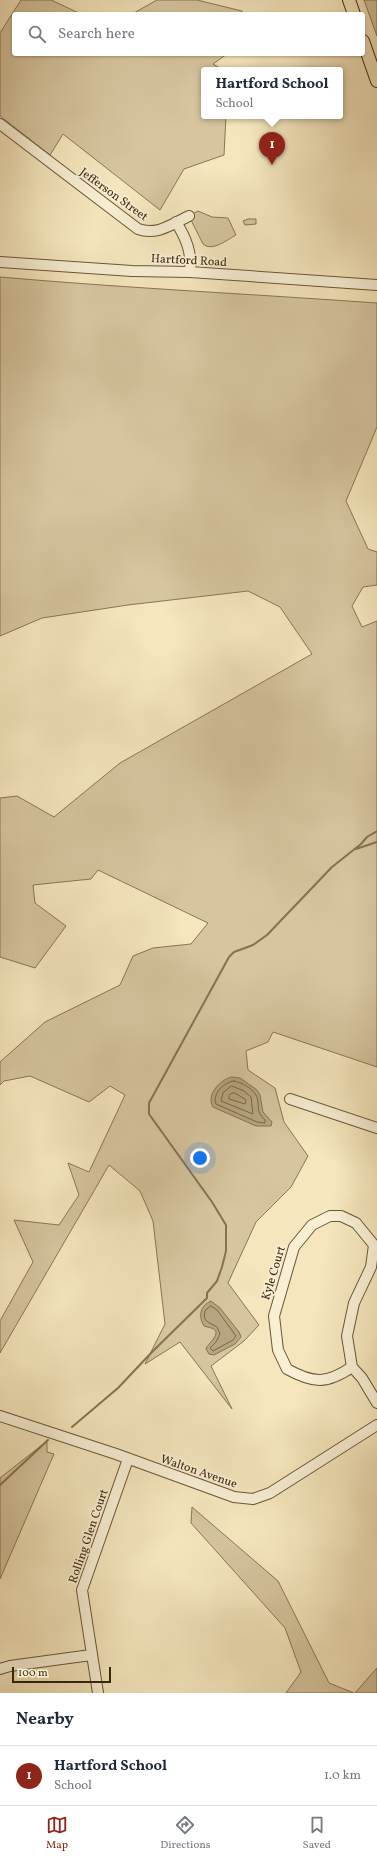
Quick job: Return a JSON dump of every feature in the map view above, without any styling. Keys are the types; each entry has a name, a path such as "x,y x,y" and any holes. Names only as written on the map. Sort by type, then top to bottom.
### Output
{"main road":[{"path":"349,0 353,12"},
{"path":"365,47 377,81"}],"street":[{"name":"Jefferson Street","path":"0,124 138,229 148,232 157,232 189,216"},
{"path":"176,222 189,246 191,259 190,272"},
{"name":"Hartford Road","path":"0,262 132,271 190,272 377,285"},
{"path":"290,1099 377,1128"},
{"name":"Kyle Court","path":"330,1216 341,1216 356,1222 374,1245 371,1267 354,1303 347,1336 352,1367 334,1378 320,1381 310,1380 287,1370 278,1350 274,1316 294,1247 312,1225 330,1216"},
{"path":"352,1367 362,1378 377,1403"},
{"name":"Walton Avenue","path":"0,1416 128,1459 234,1497 253,1499 261,1497 278,1488 377,1425"},
{"name":"Rolling Glen Court","path":"98,1693 82,1590 128,1459"},
{"path":"0,1669 10,1666 91,1655"}],"shaded area":[{"path":"21,0 51,0 77,12 13,12"},
{"path":"157,0 197,0 242,12 136,12"},
{"path":"364,0 377,0 377,36"},
{"path":"12,14 12,56 224,56 213,64 218,67 201,67 201,119 226,119 224,155 184,169 160,210 63,134 50,155 0,116 0,33"},
{"path":"198,211 212,217 228,218 236,235 215,246 211,247 203,244 189,216"},
{"path":"248,219 256,219 256,224 245,225 243,221"},
{"path":"0,277 141,288 377,303 377,427 346,501 368,549 377,552 377,585 363,587 352,606 362,627 377,621 377,1067 273,1032 268,1042 246,1051 248,1070 275,1088 284,1122 308,1156 291,1187 256,1222 228,1283 259,1325 244,1341 211,1366 232,1409 180,1342 145,1364 165,1324 153,1221 140,1191 109,1165 0,1353 0,1321 33,1262 14,1220 59,1225 79,1195 68,1163 89,1172 125,1095 110,1086 89,1102 30,1076 4,1081 0,1085 0,1062 45,1022 120,985 133,956 153,948 191,944 208,923 98,870 91,879 33,885 35,903 66,926 35,968 0,957 0,798 17,796 54,817 120,763 312,654 280,607 248,591 128,605 42,618 0,636"},
{"path":"47,1441 47,1452 54,1454 0,1579 0,1478"},
{"path":"192,1507 278,1581 329,1683 354,1693 286,1693 301,1672 285,1628 191,1523"},
{"path":"377,1668 377,1693 355,1693"}],"water":[{"path":"231,1077 240,1078 257,1090 260,1095 263,1112 272,1122 271,1126 256,1126 213,1107 211,1102 212,1093 218,1085"},
{"path":"211,1301 220,1308 239,1332 241,1337 235,1344 214,1355 209,1354 206,1349 215,1337 216,1331 204,1326 201,1319 202,1308"}],"waterway":[{"path":"72,1427 118,1388 207,1298 207,1293 217,1281 226,1251 226,1225 212,1202 149,1114 149,1103 229,957 234,952 253,945 267,935 332,867 361,844 367,837 377,831"},
{"path":"356,849 377,842"},
{"path":"0,1485 48,1440"}],"place":[{"name":"Hartford School","path":"272,165"}]}
